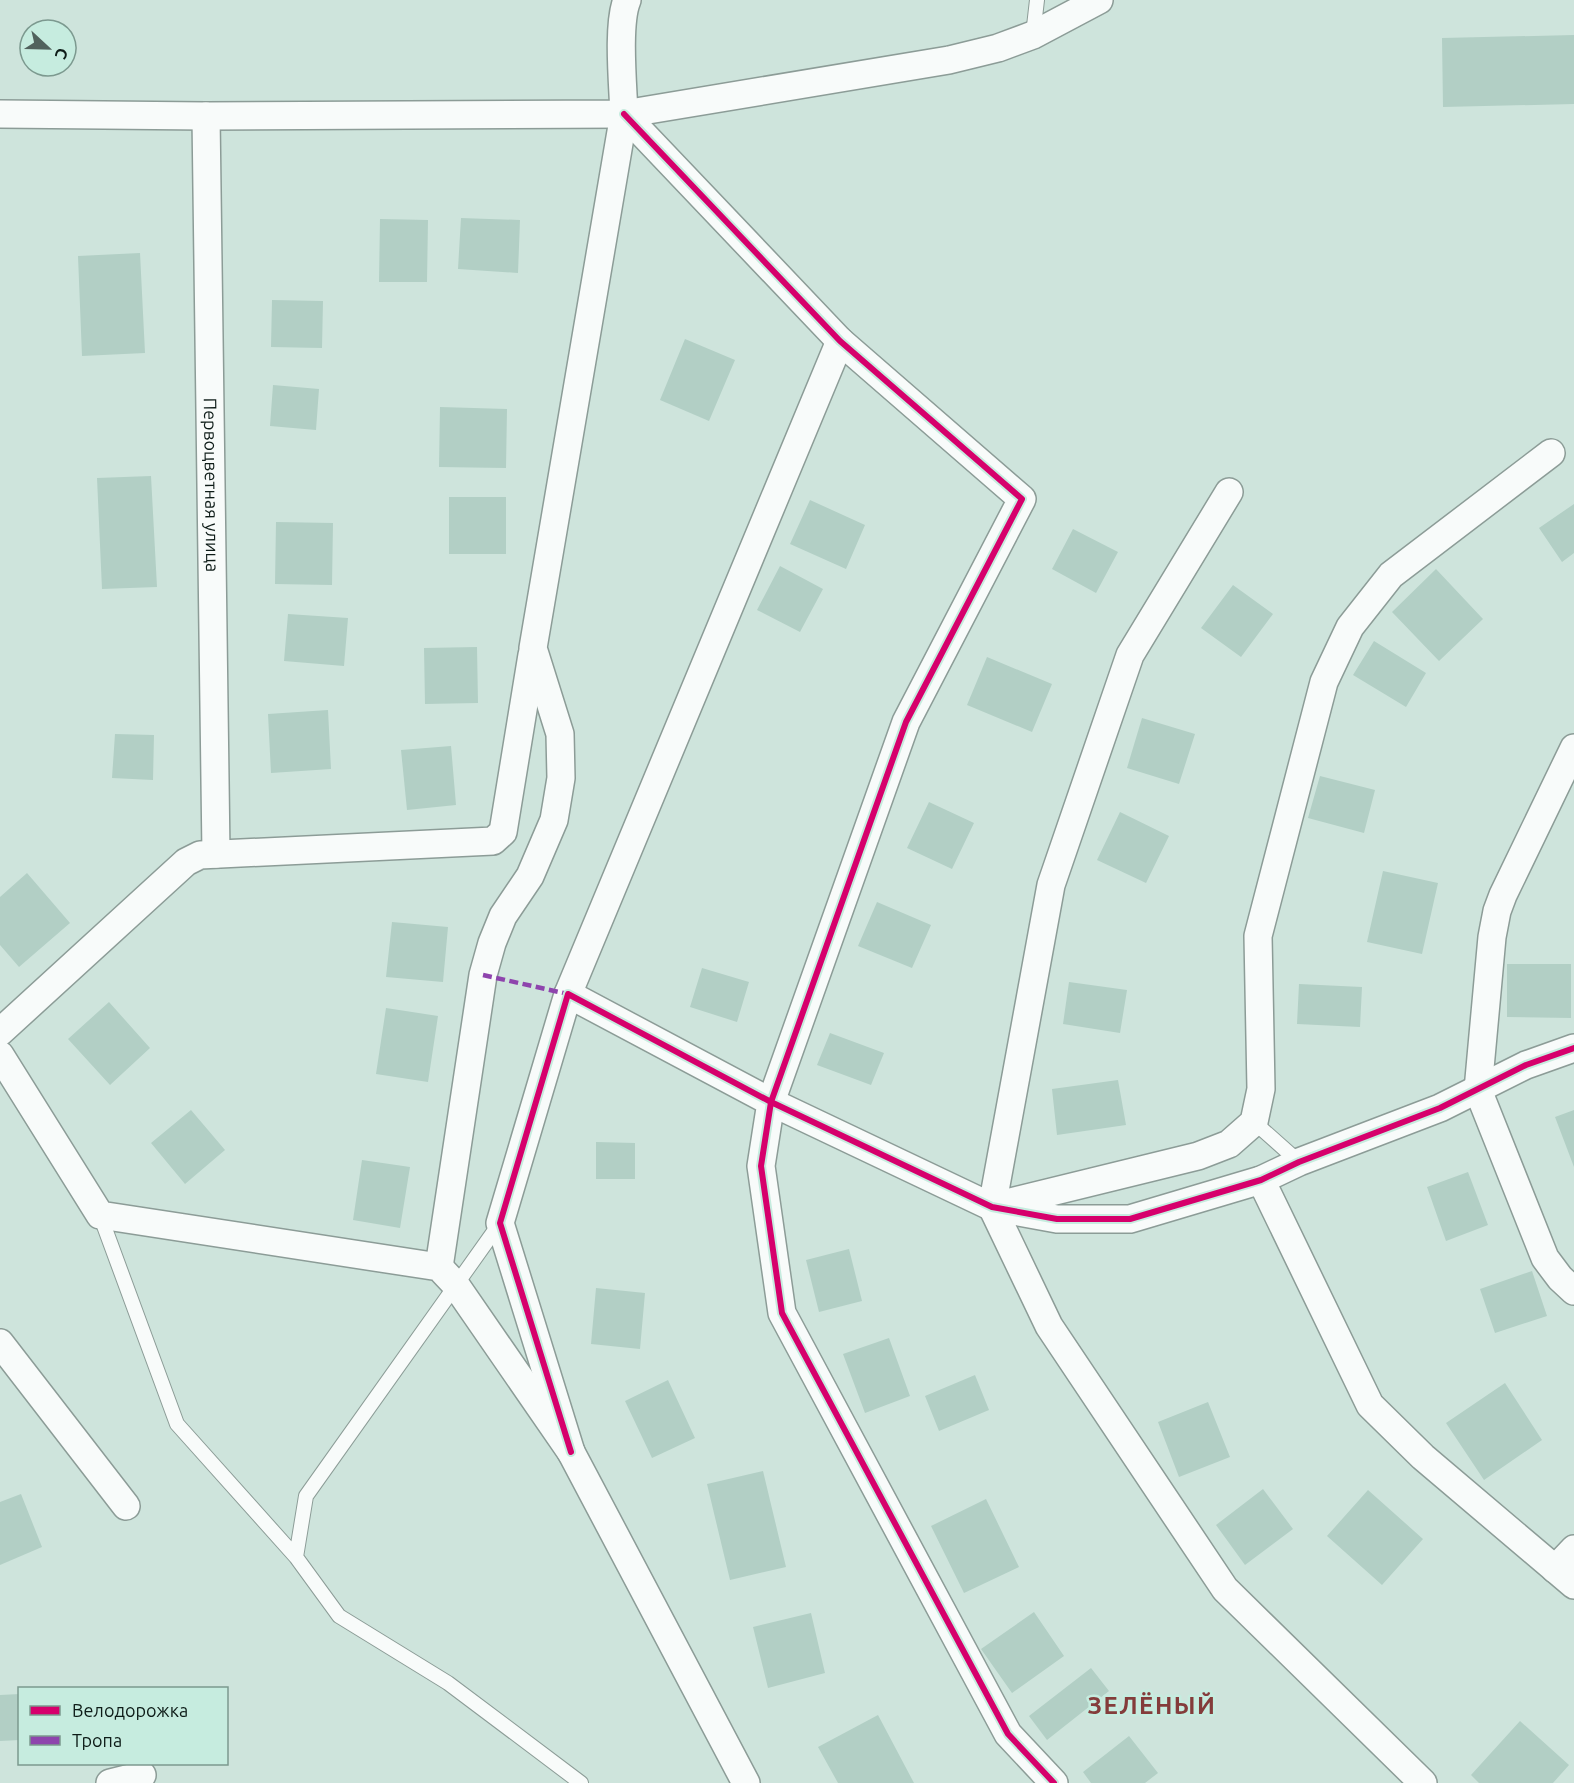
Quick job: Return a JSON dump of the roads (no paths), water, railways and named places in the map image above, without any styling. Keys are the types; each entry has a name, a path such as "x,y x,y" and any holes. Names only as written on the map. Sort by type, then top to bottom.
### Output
{"street":[{"path":"0,1032 186,862 200,855 493,841 503,832 624,114 622,51 624,8 627,0"},
{"path":"0,114 206,116 624,114 948,60 998,48 1033,35 1099,0"},
{"path":"624,114 840,341 1023,499 906,722 771,1102 761,1166 782,1313 1008,1734 1054,1783"},
{"name":"Первоцветная улица","path":"206,116 216,854"},
{"path":"571,1452 500,1223 568,994 840,341"},
{"path":"992,1207 1198,1156 1229,1144 1254,1122 1261,1089 1258,936 1324,682 1350,627 1391,574 1551,453"},
{"path":"1229,492 1130,655 1051,885 992,1207 1049,1326 1225,1589 1423,1783"},
{"path":"533,648 560,734 561,778 554,820 530,876 503,916 483,975 447,1276 571,1452 746,1783"},
{"path":"1574,748 1497,911 1492,937 1478,1090 1545,1258 1560,1278 1574,1291"},
{"path":"568,994 771,1102 992,1207 1057,1220 1130,1219 1261,1180 1299,1162 1440,1108 1526,1065 1574,1048"},
{"path":"0,1055 8,1083 100,1215 447,1276"},
{"path":"1261,1180 1370,1405 1423,1457 1565,1577 1574,1549"},
{"path":"0,1343 126,1506"},
{"path":"110,1783 142,1775"}],"lane":[{"path":"1033,35 1037,0"},
{"path":"1254,1122 1299,1162"},
{"path":"100,1215 177,1424 296,1557 339,1616 448,1683 581,1783"},
{"path":"296,1557 306,1496 447,1276 500,1223"}],"district":[{"name":"ЗЕЛЁНЫЙ","path":"1152,1706"}]}
